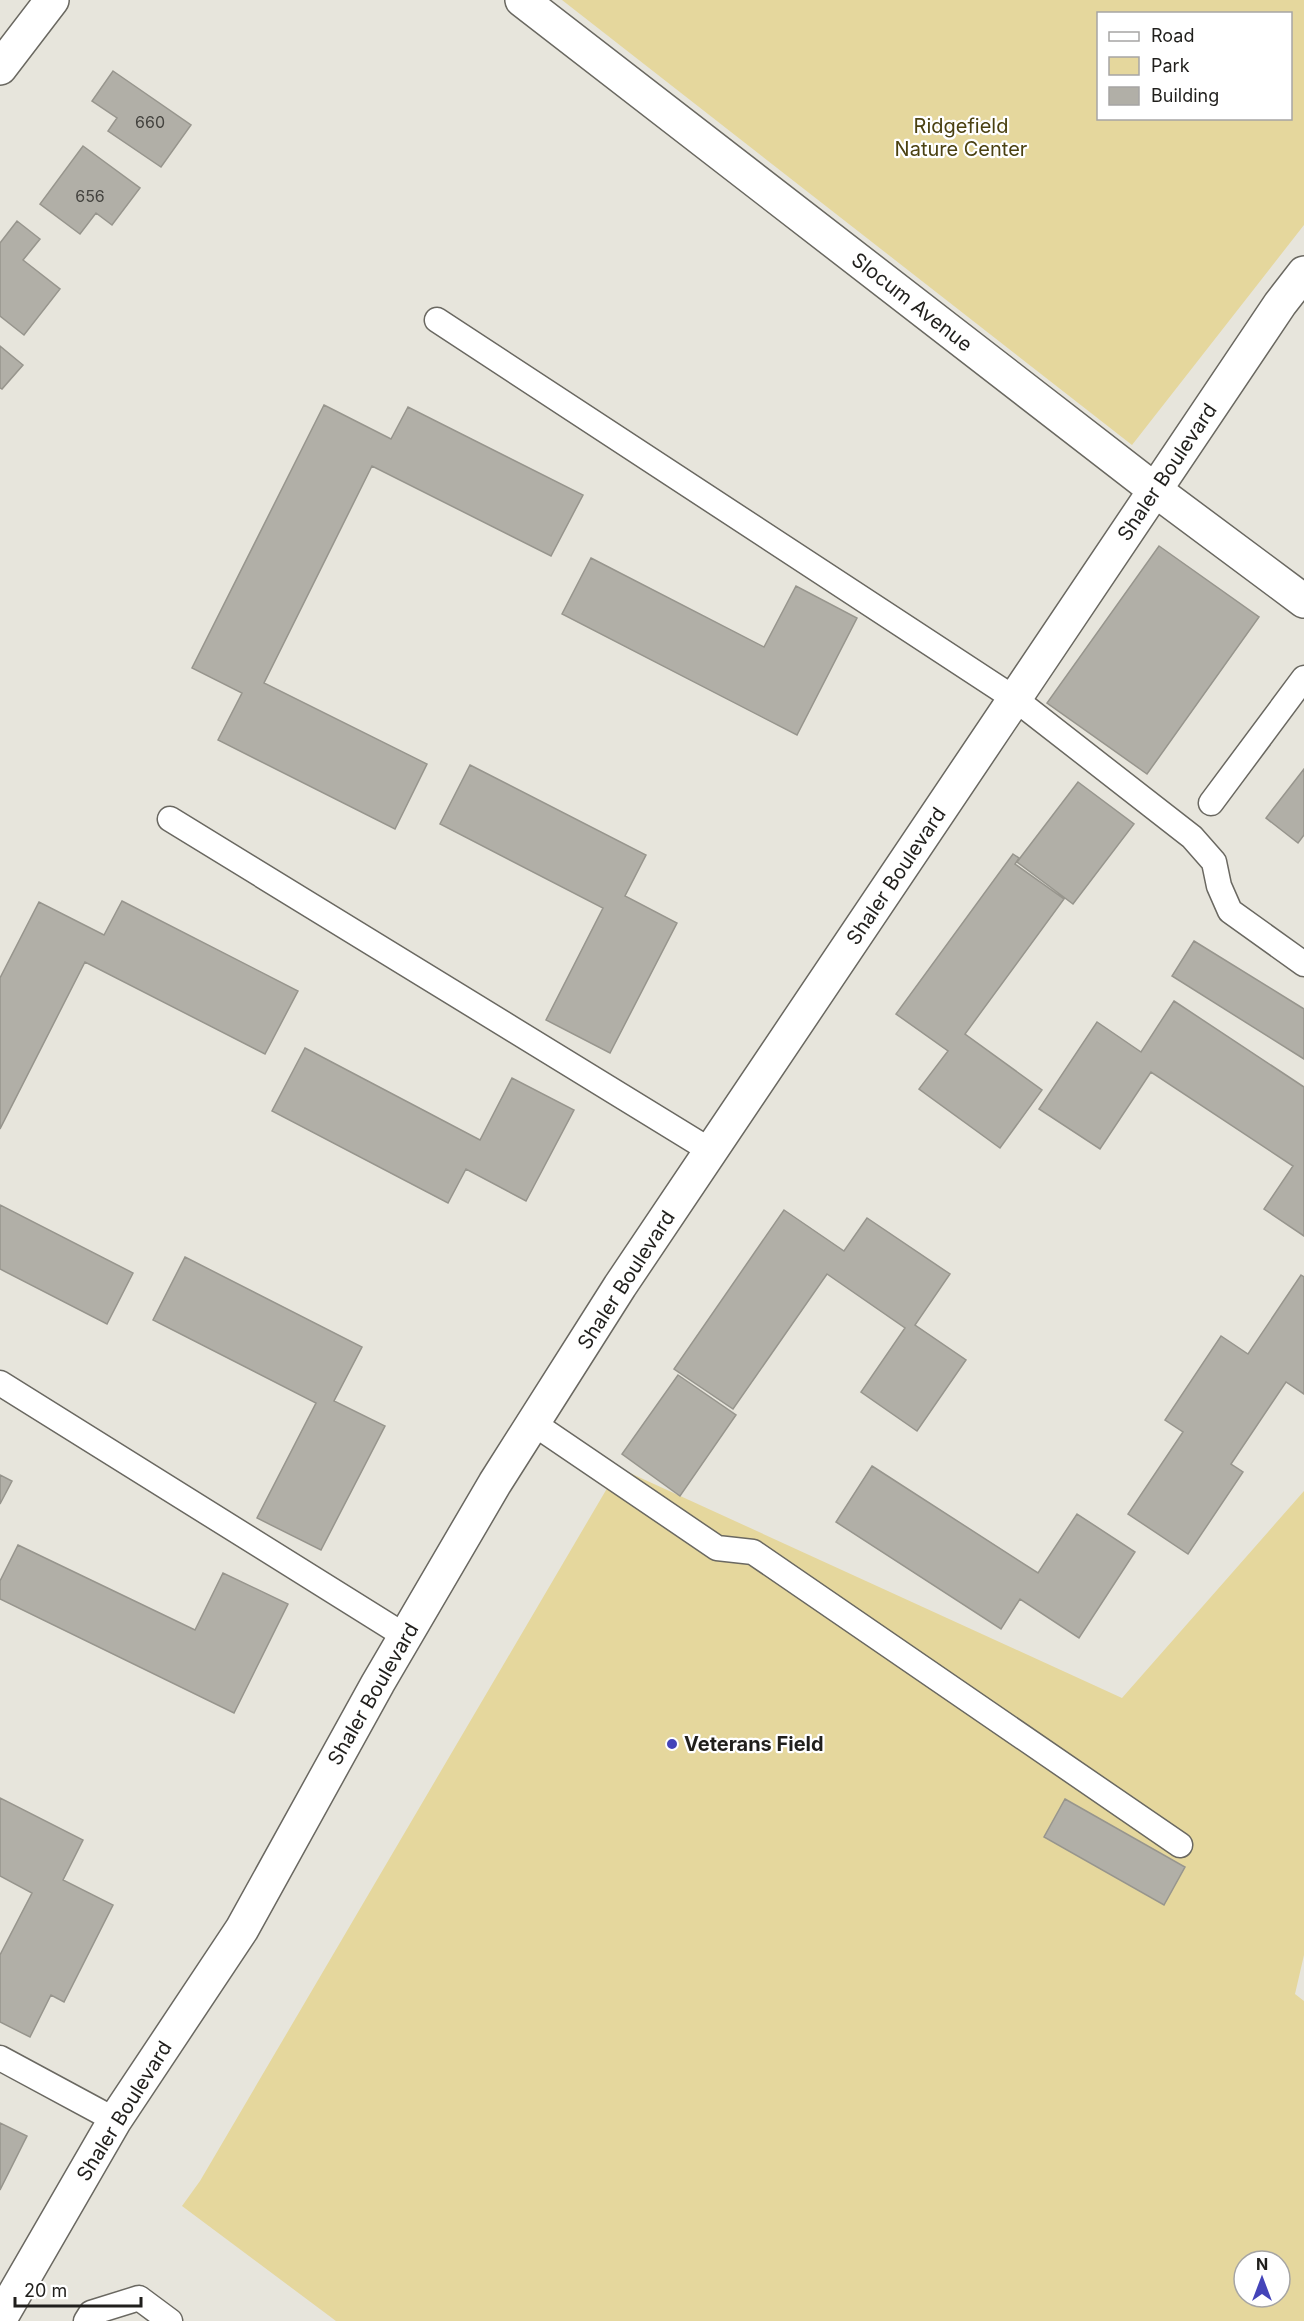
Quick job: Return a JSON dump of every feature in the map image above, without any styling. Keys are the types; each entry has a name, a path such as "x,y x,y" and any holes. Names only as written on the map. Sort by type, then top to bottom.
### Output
{"street":[{"path":"0,68 52,0"},
{"name":"Slocum Avenue","path":"522,0 1155,490 1304,601"},
{"name":"Shaler Boulevard","path":"0,2319 115,2120 242,1929 405,1636 495,1483 620,1286 1280,304 1304,273"}],"lane":[{"path":"437,320 1015,699 1192,837 1214,862 1230,912 1304,964"},
{"path":"1211,803 1304,678"},
{"path":"170,819 711,1151"},
{"path":"0,1383 405,1636"},
{"path":"533,1423 717,1548 753,1552 1180,1845"},
{"path":"0,2058 115,2120"},
{"path":"86,2321 91,2313 139,2298 170,2321"}],"green space":[{"name":"Ridgefield Nature Center","path":"562,0 1304,0 1304,225 1132,445"},
{"name":"Veterans Field","path":"619,1468 1122,1698 1304,1491 1304,1955 1295,1994 1304,2001 1304,2321 336,2321 182,2206 200,2181"}],"building":[{"path":"113,71 191,125 161,167 108,131 117,118 92,101"},
{"path":"83,146 140,188 112,225 96,213 80,234 40,204"},
{"path":"17,221 40,239 23,260 60,289 24,335 0,316 0,243"},
{"path":"0,346 23,365 2,389 0,388"},
{"path":"324,405 391,439 408,407 583,495 551,556 372,466 264,683 427,764 395,829 218,740 242,693 192,668"},
{"path":"1159,546 1259,617 1147,774 1047,703"},
{"path":"591,558 764,647 796,586 857,618 797,735 562,614"},
{"path":"470,765 646,855 625,896 677,923 610,1053 546,1020 603,908 440,824"},
{"path":"1304,769 1304,835 1298,843 1266,818"},
{"path":"1078,782 1134,824 1073,904 1017,862"},
{"path":"1013,854 1019,858 1015,864 1064,899 965,1034 1042,1090 1000,1148 919,1089 948,1051 896,1014"},
{"path":"122,901 298,991 265,1054 85,962 0,1129 0,978 39,902 104,935"},
{"path":"1194,941 1304,1009 1304,1059 1172,976"},
{"path":"1174,1001 1304,1087 1304,1236 1264,1209 1293,1166 1151,1072 1100,1149 1039,1109 1097,1022 1141,1052"},
{"path":"305,1048 480,1140 512,1078 574,1110 526,1201 466,1169 448,1203 272,1111"},
{"path":"0,1205 133,1273 107,1324 0,1269"},
{"path":"784,1210 844,1251 867,1218 950,1274 915,1325 966,1360 917,1431 861,1392 905,1328 827,1274 733,1409 674,1369"},
{"path":"185,1257 362,1347 334,1401 385,1426 321,1550 257,1518 316,1403 153,1320"},
{"path":"1301,1275 1304,1277 1304,1394 1286,1382 1231,1464 1243,1472 1188,1554 1128,1514 1183,1432 1165,1420 1221,1336 1248,1354"},
{"path":"678,1375 736,1415 680,1496 622,1454"},
{"path":"872,1466 1038,1573 1077,1514 1135,1552 1079,1638 1020,1599 1001,1629 836,1522"},
{"path":"0,1475 12,1481 0,1504"},
{"path":"18,1545 195,1630 223,1573 288,1604 234,1713 0,1599 0,1581"},
{"path":"0,1798 83,1840 63,1880 113,1905 64,2002 51,1995 30,2037 0,2022 0,1955 32,1893 0,1876"},
{"path":"1065,1799 1185,1867 1164,1905 1044,1837"},
{"path":"0,2123 27,2136 0,2190"}],"place":[{"name":"Veterans Field","path":"672,1744"}]}
